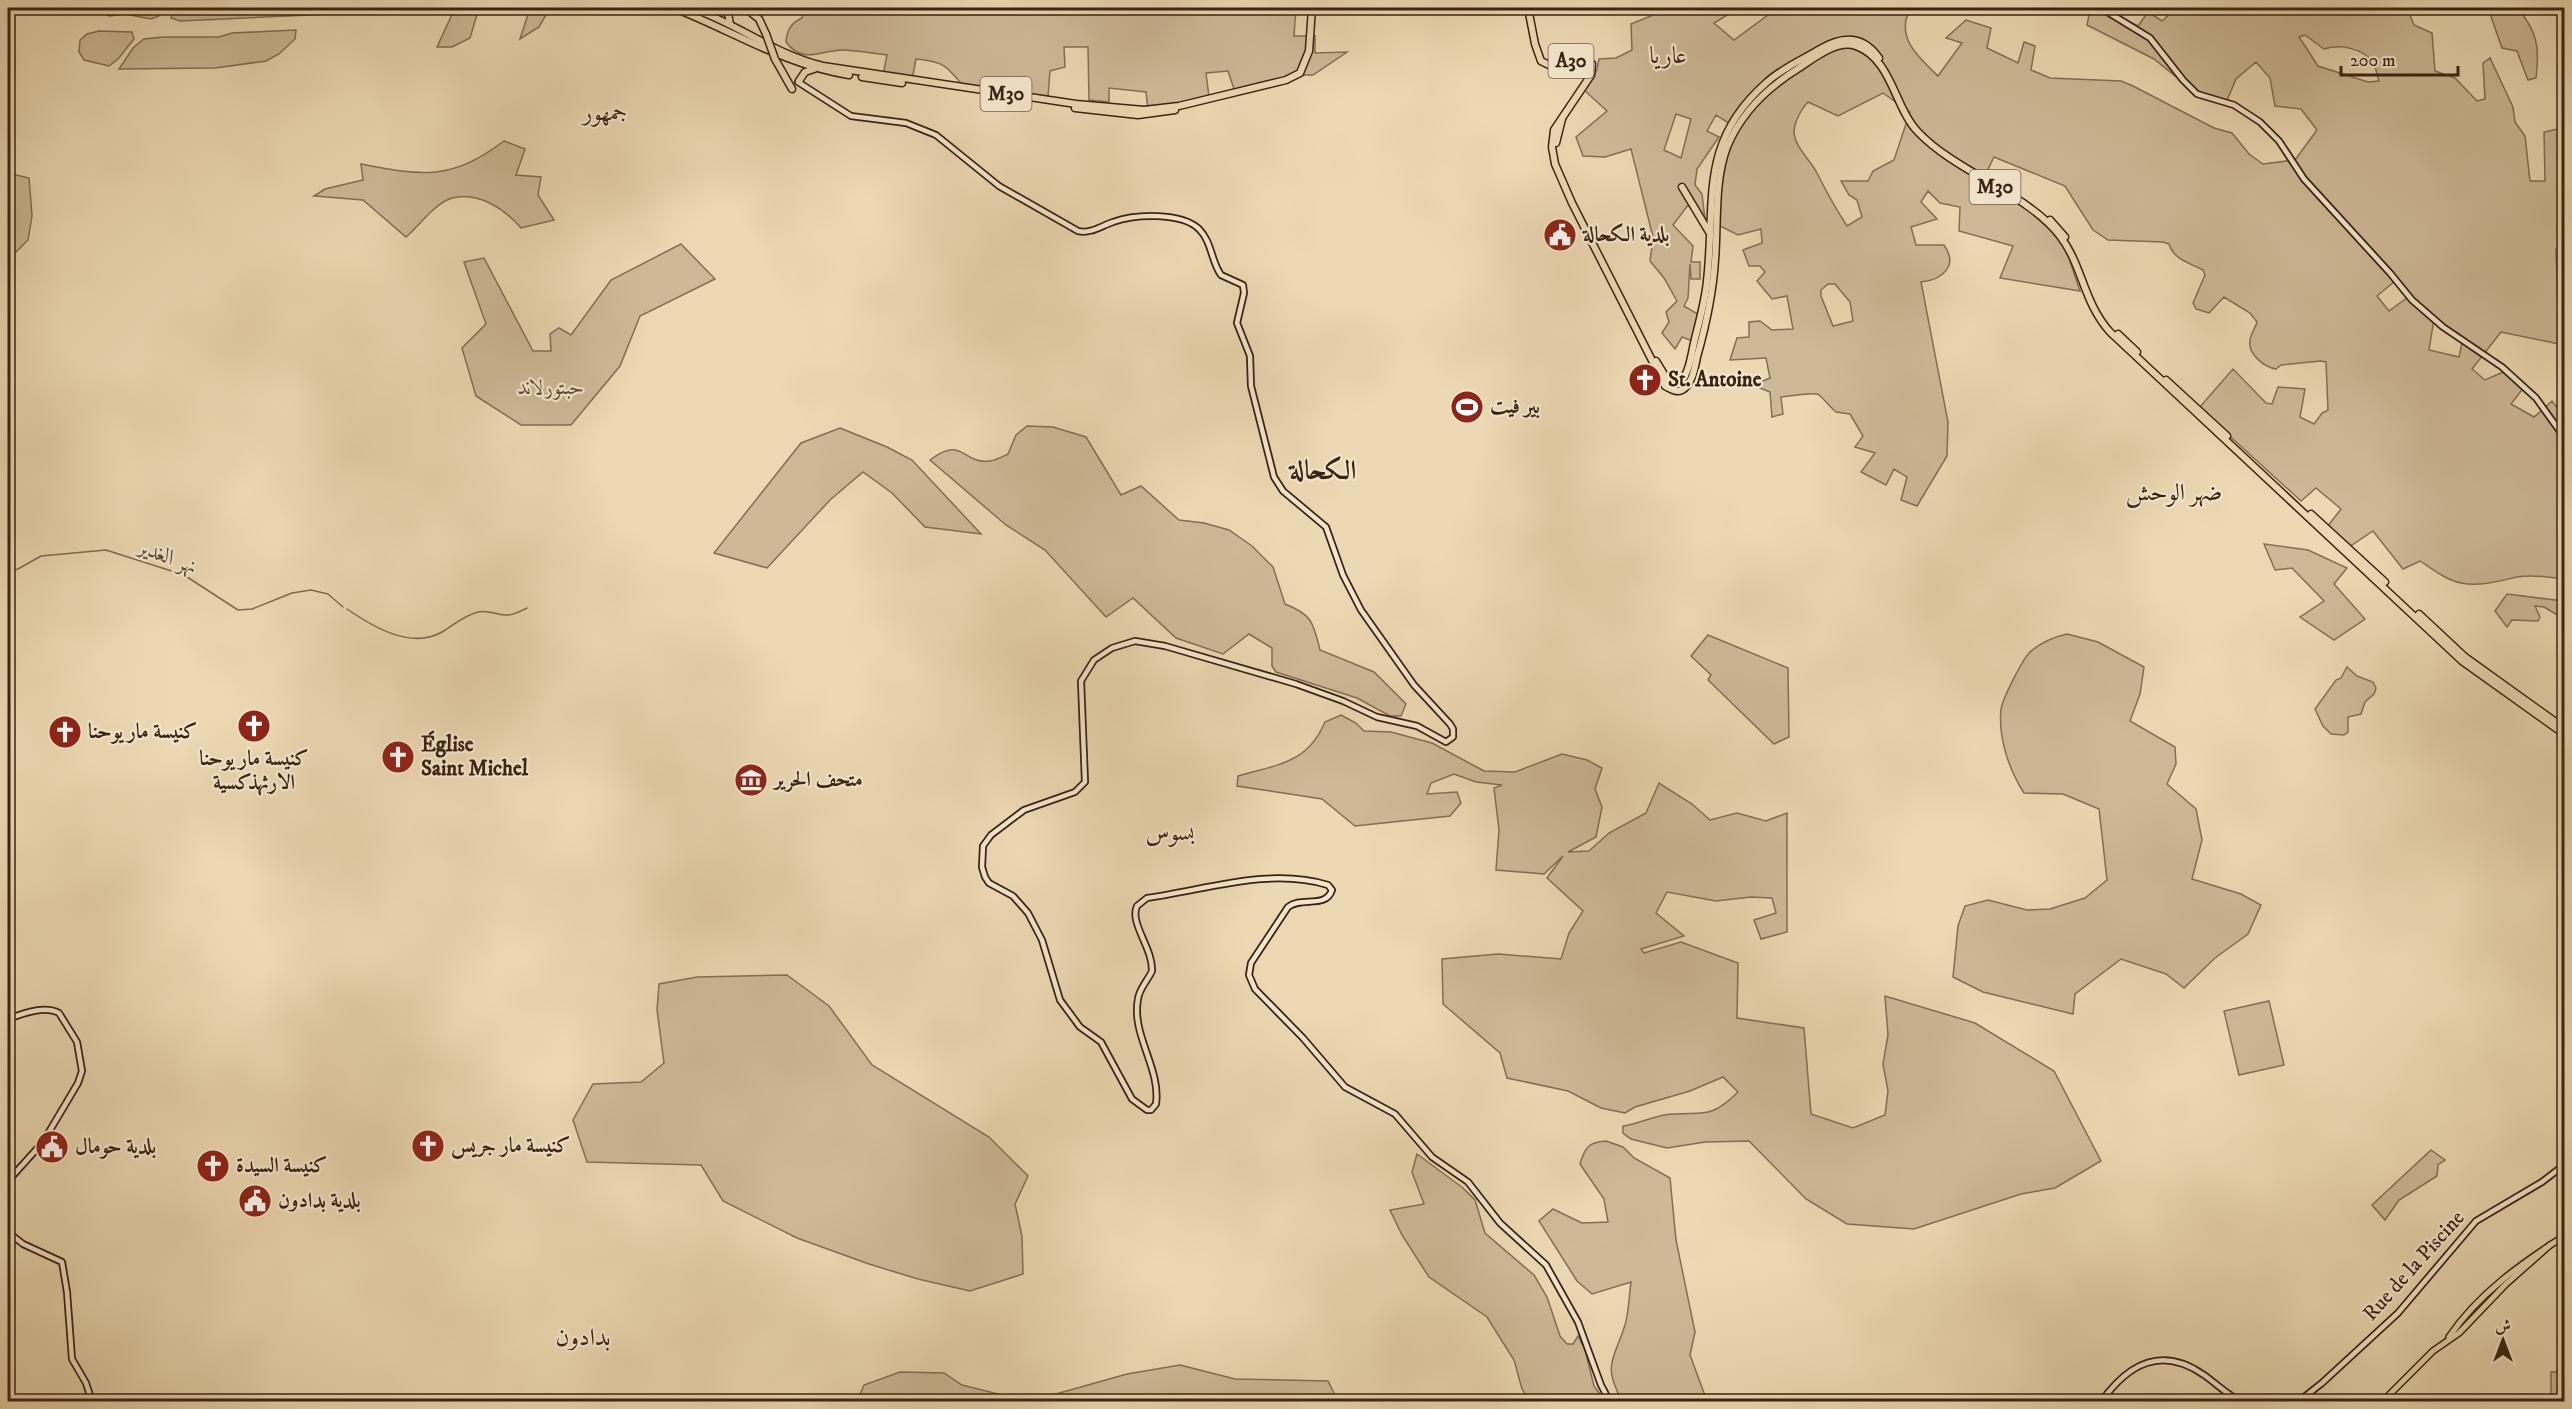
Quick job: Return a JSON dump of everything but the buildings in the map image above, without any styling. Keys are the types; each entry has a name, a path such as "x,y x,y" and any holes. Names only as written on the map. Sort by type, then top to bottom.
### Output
{"highway":[{"name":"M30","path":"674,8 791,61 818,70 1094,110 1149,115 1297,79 1303,75 1310,62 1310,45"},
{"name":"M30","path":"691,8 730,24 782,52 823,66 1076,104 1144,110 1179,106 1286,80 1303,70 1310,45"},
{"path":"728,8 726,13 730,24"},
{"path":"745,8 755,13 775,59 792,89"},
{"path":"1310,45 1312,8"},
{"name":"A30","path":"1528,8 1537,51 1544,63 1557,66 1584,57 1592,64 1591,75 1562,119"},
{"name":"M30","path":"1562,119 1556,148 1561,174 1666,380 1679,384 1684,378 1699,325 1707,279 1714,165 1723,140 1740,111 1764,84 1793,63 1839,39 1851,39 1865,45 1882,62 1910,116 1931,140 2037,210 2060,229 2069,243 2094,306 2113,329 2418,616 2462,661 2564,731"},
{"name":"M30","path":"1562,119 1554,130 1552,147 1562,183 1661,380 1665,386 1678,391 1689,381 1706,322 1714,271 1720,176 1725,154 1736,130 1762,96 1791,73 1840,45 1849,44 1859,47 1880,64 1907,118 1925,139 1950,159 2032,211 2054,230 2071,254 2094,311 2110,332 2418,616"},
{"path":"791,61 797,70 799,81 807,70 818,70"},
{"path":"1710,223 1682,187 1710,233"},
{"path":"1701,211 1710,206"},
{"path":"2564,731 2565,749"}],"main road":[{"path":"1548,8 1559,8"},
{"path":"2101,8 2150,38 2197,94 2234,105 2260,122 2279,141 2304,179 2412,300 2443,327 2502,367 2535,398 2565,436"},
{"path":"798,82 851,116 906,123 936,135 999,186 1078,231 1090,232 1114,222 1156,216 1190,223 1204,235 1221,275 1243,285 1244,293 1237,315 1237,323 1250,356 1251,386 1274,477 1283,491 1326,527 1343,575 1356,602 1414,685 1450,724 1453,737 1446,742 1418,726 1377,717 1343,701 1296,684 1166,646 1135,641 1126,642 1094,660 1081,681 1085,782 1075,792 1024,810 991,835 983,846 982,852 985,877 993,886 1013,896 1028,913 1042,940 1060,1000 1080,1027 1101,1042 1132,1099 1147,1110 1151,1110 1156,1104 1156,1091 1139,1029 1137,1002 1152,970 1152,965 1148,946 1134,918 1137,906 1147,898 1221,884 1275,878 1298,879 1328,885 1332,890 1322,901 1297,902 1288,907 1251,963 1249,975 1255,989 1304,1038 1346,1087 1395,1114 1432,1157 1468,1182 1500,1223 1546,1265 1578,1322 1601,1385 1610,1401"},
{"path":"8,1019 40,1010 59,1013 74,1035 81,1064 78,1083 53,1127 43,1142 8,1181"},
{"name":"Rue de la Piscine","path":"2298,1401 2322,1383 2398,1313 2476,1221 2542,1182 2565,1165"},
{"path":"8,1232 23,1244 62,1262 67,1292 72,1359 86,1383 92,1401"},
{"path":"2382,1401 2447,1339 2475,1305 2501,1280 2565,1236"},
{"path":"2447,1339 2459,1333 2506,1284 2550,1245"},
{"path":"2475,1305 2482,1311"},
{"path":"2102,1401 2135,1366 2160,1361 2195,1370 2242,1401"},
{"path":"2108,1393 2113,1401"},
{"path":"2069,1401 2092,1401"}],"green space":[{"path":"84,8 161,8 159,16 151,19 125,14 110,16"},
{"path":"174,8 340,8 332,14 180,21 171,18"},
{"path":"455,8 479,8 470,38 452,47 437,47"},
{"path":"530,8 550,8 539,27 520,39"},
{"path":"804,8 1296,8 1294,36 1315,36 1315,53 1347,52 1313,75 1235,92 1228,71 1206,73 1209,97 1148,110 1146,92 1109,88 1109,102 1089,100 1088,47 1064,47 1065,67 1050,71 1048,96 964,87 944,66 925,60 916,59 912,80 883,75 887,55 836,50 806,55 793,49 786,42 789,30 795,22 802,18"},
{"path":"1670,8 1690,8 1691,13 1698,8 1748,8 1734,11 1714,23 1734,40 1776,9 1769,8 1911,8 1906,18 1907,37 1916,54 1938,76 1962,43 1946,38 1966,20 1991,28 1987,48 2018,63 2024,42 2035,46 2031,70 2050,78 2121,81 2214,128 2232,133 2249,154 2263,164 2295,160 2317,130 2301,109 2275,106 2270,78 2256,62 2236,79 2225,105 2195,92 2154,59 2087,25 2089,15 2074,8 2103,8 2138,26 2148,12 2162,21 2176,8 2407,8 2414,25 2432,33 2435,71 2455,78 2477,101 2485,99 2483,63 2490,58 2513,107 2515,122 2525,136 2530,181 2545,181 2544,132 2558,129 2564,123 2564,249 2556,249 2559,344 2501,332 2472,369 2485,380 2508,370 2525,386 2511,404 2534,417 2552,401 2562,414 2564,411 2564,579 2529,576 2468,584 2439,574 2420,561 2403,569 2373,531 2349,547 2327,527 2341,509 2316,488 2301,501 2199,408 2233,369 2266,403 2272,404 2278,387 2305,389 2300,417 2314,424 2322,413 2328,410 2326,362 2281,365 2276,369 2267,366 2254,355 2250,346 2250,339 2257,322 2250,313 2224,297 2209,313 2196,309 2193,303 2205,275 2203,270 2179,257 2169,244 2163,242 2108,240 2093,230 2065,186 1994,157 1984,178 2059,229 2080,291 2000,278 2013,246 1959,231 1960,207 1940,203 1928,191 1921,202 1937,219 1911,227 1916,245 1944,245 1950,259 1946,271 1941,275 1921,282 1948,422 1947,456 1917,506 1901,500 1907,477 1894,469 1886,485 1861,472 1875,453 1855,447 1863,436 1850,414 1836,412 1819,395 1812,394 1781,397 1783,414 1772,417 1770,392 1760,388 1760,382 1770,378 1766,358 1730,360 1737,338 1749,337 1749,322 1760,321 1772,330 1793,329 1787,296 1772,299 1757,281 1765,272 1760,266 1749,266 1743,250 1762,243 1761,229 1738,235 1720,226 1714,197 1732,125 1716,115 1707,131 1719,137 1697,169 1695,185 1702,194 1705,220 1688,205 1673,225 1693,246 1691,262 1700,262 1700,279 1691,279 1690,264 1688,298 1684,306 1701,316 1695,342 1682,337 1675,349 1662,333 1669,322 1666,312 1677,301 1664,278 1650,261 1653,237 1631,149 1605,157 1583,156 1576,137 1607,111 1584,90 1597,70 1599,59 1616,58 1632,50 1631,24","holes":["2305,35 2324,49 2344,47 2363,53 2373,62 2379,81 2368,82 2318,66 2299,37","1883,93 1910,112 1894,160 1873,171 1868,181 1841,181 1849,195 1857,200 1862,217 1847,226 1795,138 1794,128 1801,111 1808,102 1838,116","1676,114 1691,119 1681,158 1664,150","2394,282 2408,297 2389,311 2377,296","1828,284 1835,284 1850,302 1853,321 1833,326 1821,296 1821,290","2434,319 2463,338 2459,357 2429,350"]},
{"path":"2488,8 2517,8 2524,16 2536,40 2538,57 2536,78 2528,80 2517,51 2502,48"},
{"path":"296,30 295,39 279,54 266,61 215,68 119,69 133,48 144,39 219,37 232,33"},
{"path":"99,31 132,32 134,39 118,59 109,66 84,60 79,52 80,40 87,34"},
{"path":"504,141 525,149 516,175 541,177 538,195 554,220 521,228 507,214 490,203 462,196 439,205 406,237 363,200 314,196 325,189 363,180 361,164 419,173 436,172 468,163"},
{"path":"8,173 29,178 32,216 28,240 8,260"},
{"name":"حبتورلاند","path":"681,244 715,279 640,316 620,366 571,425 521,425 476,396 462,348 486,324 464,262 484,258 533,351 551,351 550,334 559,328 571,335 611,280"},
{"path":"1027,426 1053,427 1086,437 1121,495 1141,486 1179,520 1204,523 1229,530 1252,546 1273,567 1285,604 1307,616 1316,633 1320,650 1374,672 1406,704 1401,716 1390,716 1357,698 1276,672 1272,666 1272,648 1249,634 1223,654 1176,638 1133,598 1106,617 1045,550 1006,525 930,460 941,453 956,450 980,461 996,460 1008,454 1016,435"},
{"path":"840,428 912,460 981,534 925,527 892,493 863,472 830,500 767,568 714,553 801,443"},
{"path":"2264,544 2308,550 2347,568 2334,584 2365,619 2334,640 2300,617 2324,601 2292,568 2275,570"},
{"path":"2564,586 2564,619 2544,607 2535,606 2540,617 2538,621 2512,620 2507,627 2495,611 2507,594 2563,601"},
{"path":"2067,634 2098,642 2144,667 2140,694 2130,721 2175,747 2176,764 2167,784 2196,809 2202,840 2192,879 2241,894 2261,905 2248,934 2215,958 2184,988 2166,974 2121,959 2075,994 2073,1014 1983,992 1953,977 1958,926 1965,906 1988,900 2027,910 2050,909 2085,898 2107,880 2099,809 2063,794 2024,793 2009,764 2001,731 2002,704 2022,663 2038,646"},
{"path":"1708,635 1788,668 1789,737 1774,744 1708,680 1711,675 1691,656"},
{"path":"2347,667 2357,676 2373,682 2376,688 2374,694 2365,702 2361,714 2348,717 2348,732 2344,735 2331,734 2323,726 2315,709 2336,680 2341,678"},
{"path":"1341,715 1356,723 1364,731 1391,732 1432,743 1484,771 1515,772 1562,754 1587,760 1602,768 1595,789 1602,807 1596,837 1568,852 1589,851 1609,833 1646,813 1659,783 1692,804 1710,820 1737,813 1766,821 1787,813 1787,932 1761,939 1754,920 1776,913 1772,898 1751,897 1716,901 1667,892 1656,913 1684,936 1641,949 1644,953 1681,942 1738,963 1737,1018 1804,1028 1811,1114 1853,1128 1885,1115 1888,1091 1883,1064 1888,1035 1885,996 1975,1023 2054,1071 2101,1161 2055,1188 2021,1194 1914,1229 1847,1224 1806,1199 1749,1141 1705,1142 1667,1148 1631,1139 1623,1133 1623,1126 1659,1116 1704,1113 1719,1108 1738,1092 1723,1077 1690,1091 1635,1107 1625,1113 1601,1108 1568,1091 1507,1078 1500,1053 1443,1004 1442,959 1498,954 1561,959 1569,933 1583,911 1547,878 1563,856 1544,874 1496,870 1499,830 1494,788 1502,785 1476,782 1454,774 1431,783 1427,794 1457,792 1461,803 1450,816 1355,826 1322,799 1237,786 1238,776 1278,765 1300,754 1318,736 1325,722"},
{"path":"787,975 829,1006 872,1065 989,1137 1028,1176 1015,1204 1022,1236 1023,1274 970,1291 918,1279 797,1238 723,1201 701,1165 587,1162 573,1120 593,1084 641,1082 664,1063 657,1010 659,984 697,977"},
{"path":"2269,1001 2284,1065 2239,1075 2224,1011"},
{"path":"1606,1141 1623,1147 1634,1158 1670,1178 1676,1240 1695,1332 1690,1355 1707,1401 1622,1401 1611,1370 1626,1320 1631,1282 1592,1294 1577,1281 1539,1221 1553,1209 1582,1223 1608,1222 1604,1199 1580,1164 1588,1146"},
{"path":"2431,1150 2445,1160 2438,1165 2437,1176 2399,1200 2385,1220 2372,1205"},
{"path":"1417,1154 1463,1188 1475,1200 1485,1233 1534,1275 1547,1297 1560,1336 1567,1344 1573,1344 1578,1336 1585,1350 1594,1386 1605,1401 1530,1401 1522,1389 1514,1360 1487,1317 1429,1277 1402,1235 1390,1210 1424,1204 1412,1172"},
{"path":"1180,1365 1235,1379 1328,1381 1338,1401 1031,1401 1127,1374"},
{"path":"900,1372 944,1373 962,1385 1026,1401 857,1401 864,1385"},
{"path":"2551,1372 2564,1372 2564,1401 2544,1401 2551,1396"}],"waterway":[{"name":"نهر الغدير","path":"8,572 41,556 106,550 184,575 238,610 252,609 292,593 311,590 328,594 343,607"},
{"name":"نهر الغدير","path":"347,609 392,634 417,638 430,637 442,632 463,618 478,612 508,615 527,608"}],"place":[{"name":"بلدية الكحالة","path":"1560,235"},
{"name":"St. Antoine","path":"1645,380"},
{"name":"بير فيت","path":"1467,407"},
{"name":"كنيسة مار يوحنا الارثهذكسية","path":"254,726"},
{"name":"كنيسة مار يوحنا","path":"65,732"},
{"name":"Église Saint Michel","path":"398,757"},
{"name":"متحف الحرير","path":"751,780"},
{"name":"كنيسة مار جريس","path":"428,1146"},
{"name":"بلدية حومال","path":"52,1147"},
{"name":"كنيسة السيدة","path":"213,1166"},
{"name":"بلدية بدادون","path":"255,1201"}],"district":[{"name":"عاريا","path":"1668,56"},
{"name":"جمهور","path":"605,113"},
{"name":"الكحالة","path":"1323,471"},
{"name":"ضهر الوحش","path":"2174,493"},
{"name":"بسوس","path":"1170,833"},
{"name":"بدادون","path":"583,1338"}]}
